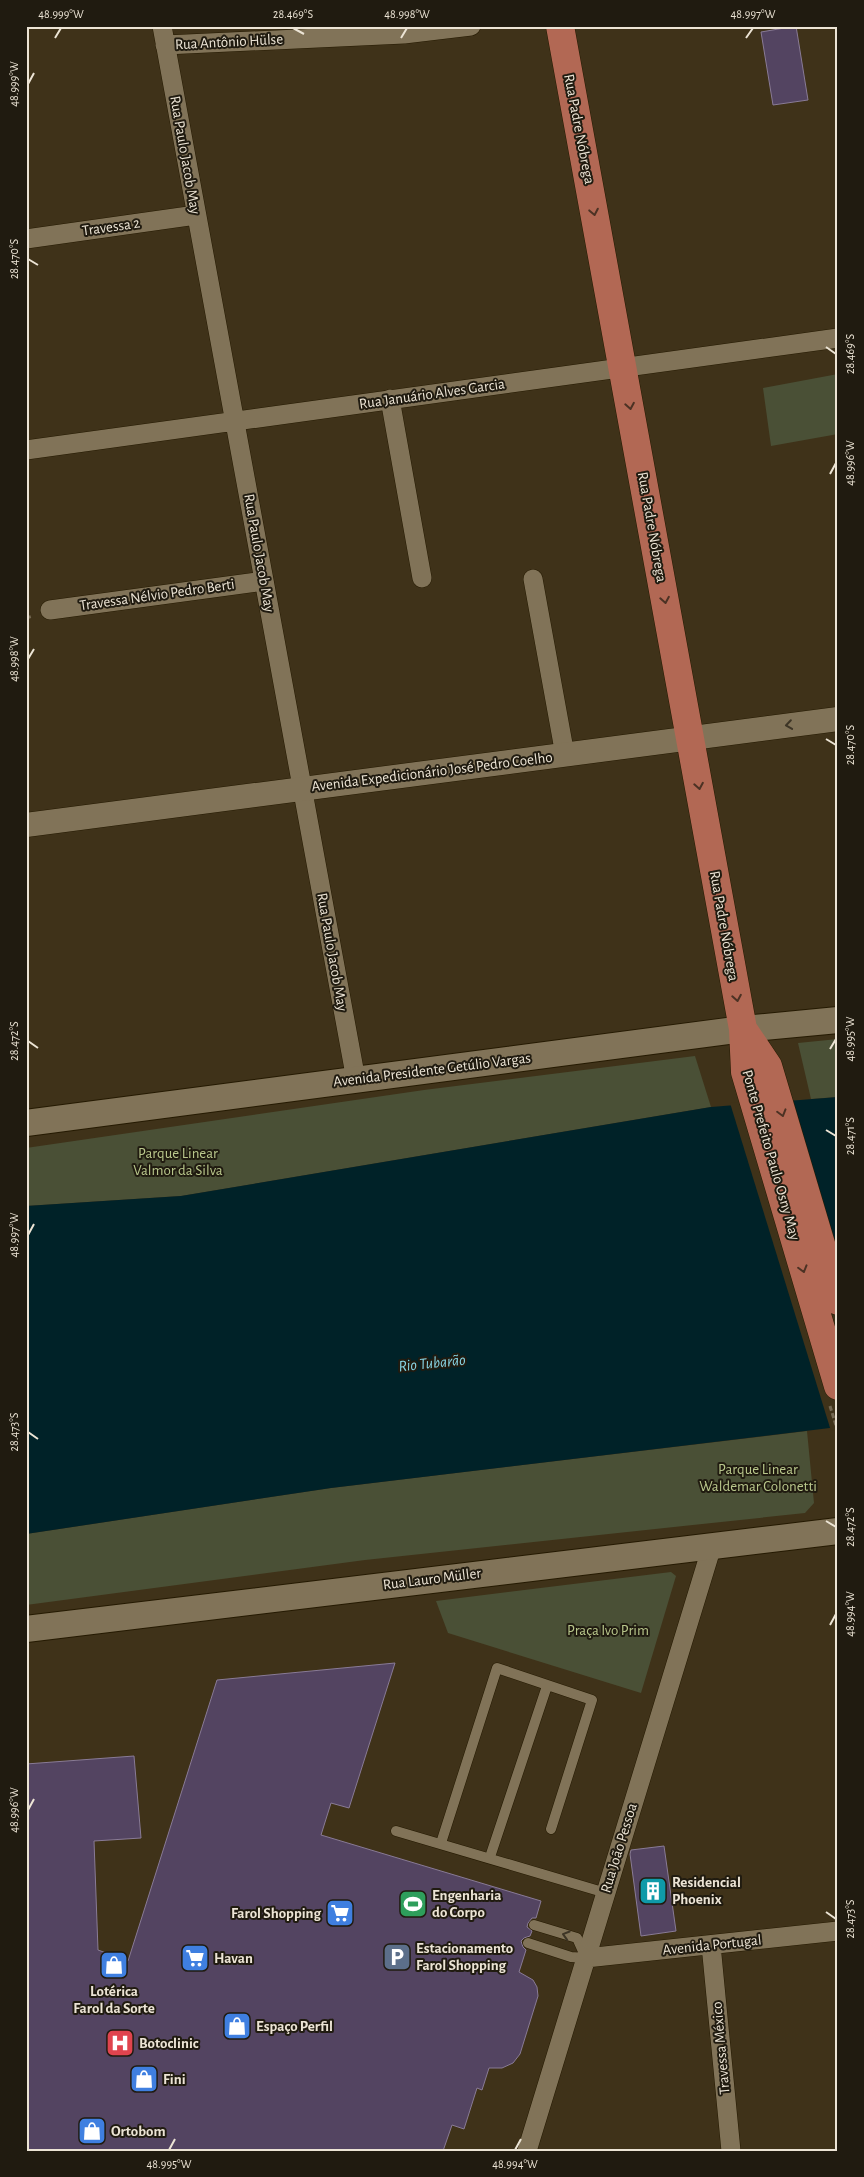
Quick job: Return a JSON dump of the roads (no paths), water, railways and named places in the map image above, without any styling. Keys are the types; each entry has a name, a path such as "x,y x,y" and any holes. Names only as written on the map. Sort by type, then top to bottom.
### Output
{"main road":[{"name":"Rua Padre Nóbrega","path":"560,26 743,1029"},
{"name":"Avenida Presidente Getúlio Vargas","path":"26,1123 743,1029 838,1020"},
{"name":"Ponte Prefeito Paulo Osny May","path":"743,1029 838,1301"},
{"name":"Ponte Prefeito Paulo Osny May","path":"757,1069 838,1386"},
{"name":"Rua Lauro Müller","path":"26,1630 838,1531"}],"street":[{"name":"Rua Paulo Jacob May","path":"162,26 356,1080"},
{"name":"Rua Antônio Hülse","path":"165,45 404,34 471,26"},
{"name":"Travessa 2","path":"26,239 196,215"},
{"name":"Rua Januário Alves Garcia","path":"26,450 838,338"},
{"path":"390,399 422,578"},
{"path":"533,579 565,755"},
{"name":"Travessa Nélvio Pedro Berti","path":"50,610 264,581"},
{"name":"Avenida Expedicionário José Pedro Coelho","path":"26,825 838,719"},
{"name":"Rua João Pessoa","path":"526,2151 712,1546"},
{"name":"Avenida Portugal","path":"586,1958 838,1931"},
{"name":"Travessa México","path":"711,1945 731,2151"}],"lane":[{"path":"441,1844 497,1668 592,1700 551,1829"},
{"path":"490,1857 547,1686"},
{"path":"396,1831 606,1892"},
{"path":"534,1925 576,1938 586,1958"},
{"path":"528,1943 571,1957 586,1958"}],"water":[{"name":"Rio Tubarão","path":"838,1097 838,1427 331,1488 26,1534 26,1206 181,1196 711,1107"}],"place":[{"name":"Residencial Phoenix","path":"653,1891"},
{"name":"Engenharia do Corpo","path":"413,1904"},
{"name":"Farol Shopping","path":"340,1913"},
{"name":"Estacionamento Farol Shopping","path":"397,1957"},
{"name":"Havan","path":"195,1958"},
{"name":"Lotérica Farol da Sorte","path":"114,1965"},
{"name":"Espaço Perfil","path":"237,2026"},
{"name":"Botoclinic","path":"120,2043"},
{"name":"Fini","path":"144,2079"},
{"name":"Ortobom","path":"92,2131"}],"park label":[{"name":"Parque Linear Valmor da Silva","path":"178,1162"},
{"name":"Parque Linear Waldemar Colonetti","path":"758,1478"},
{"name":"Praça Ivo Prim","path":"608,1630"}]}
